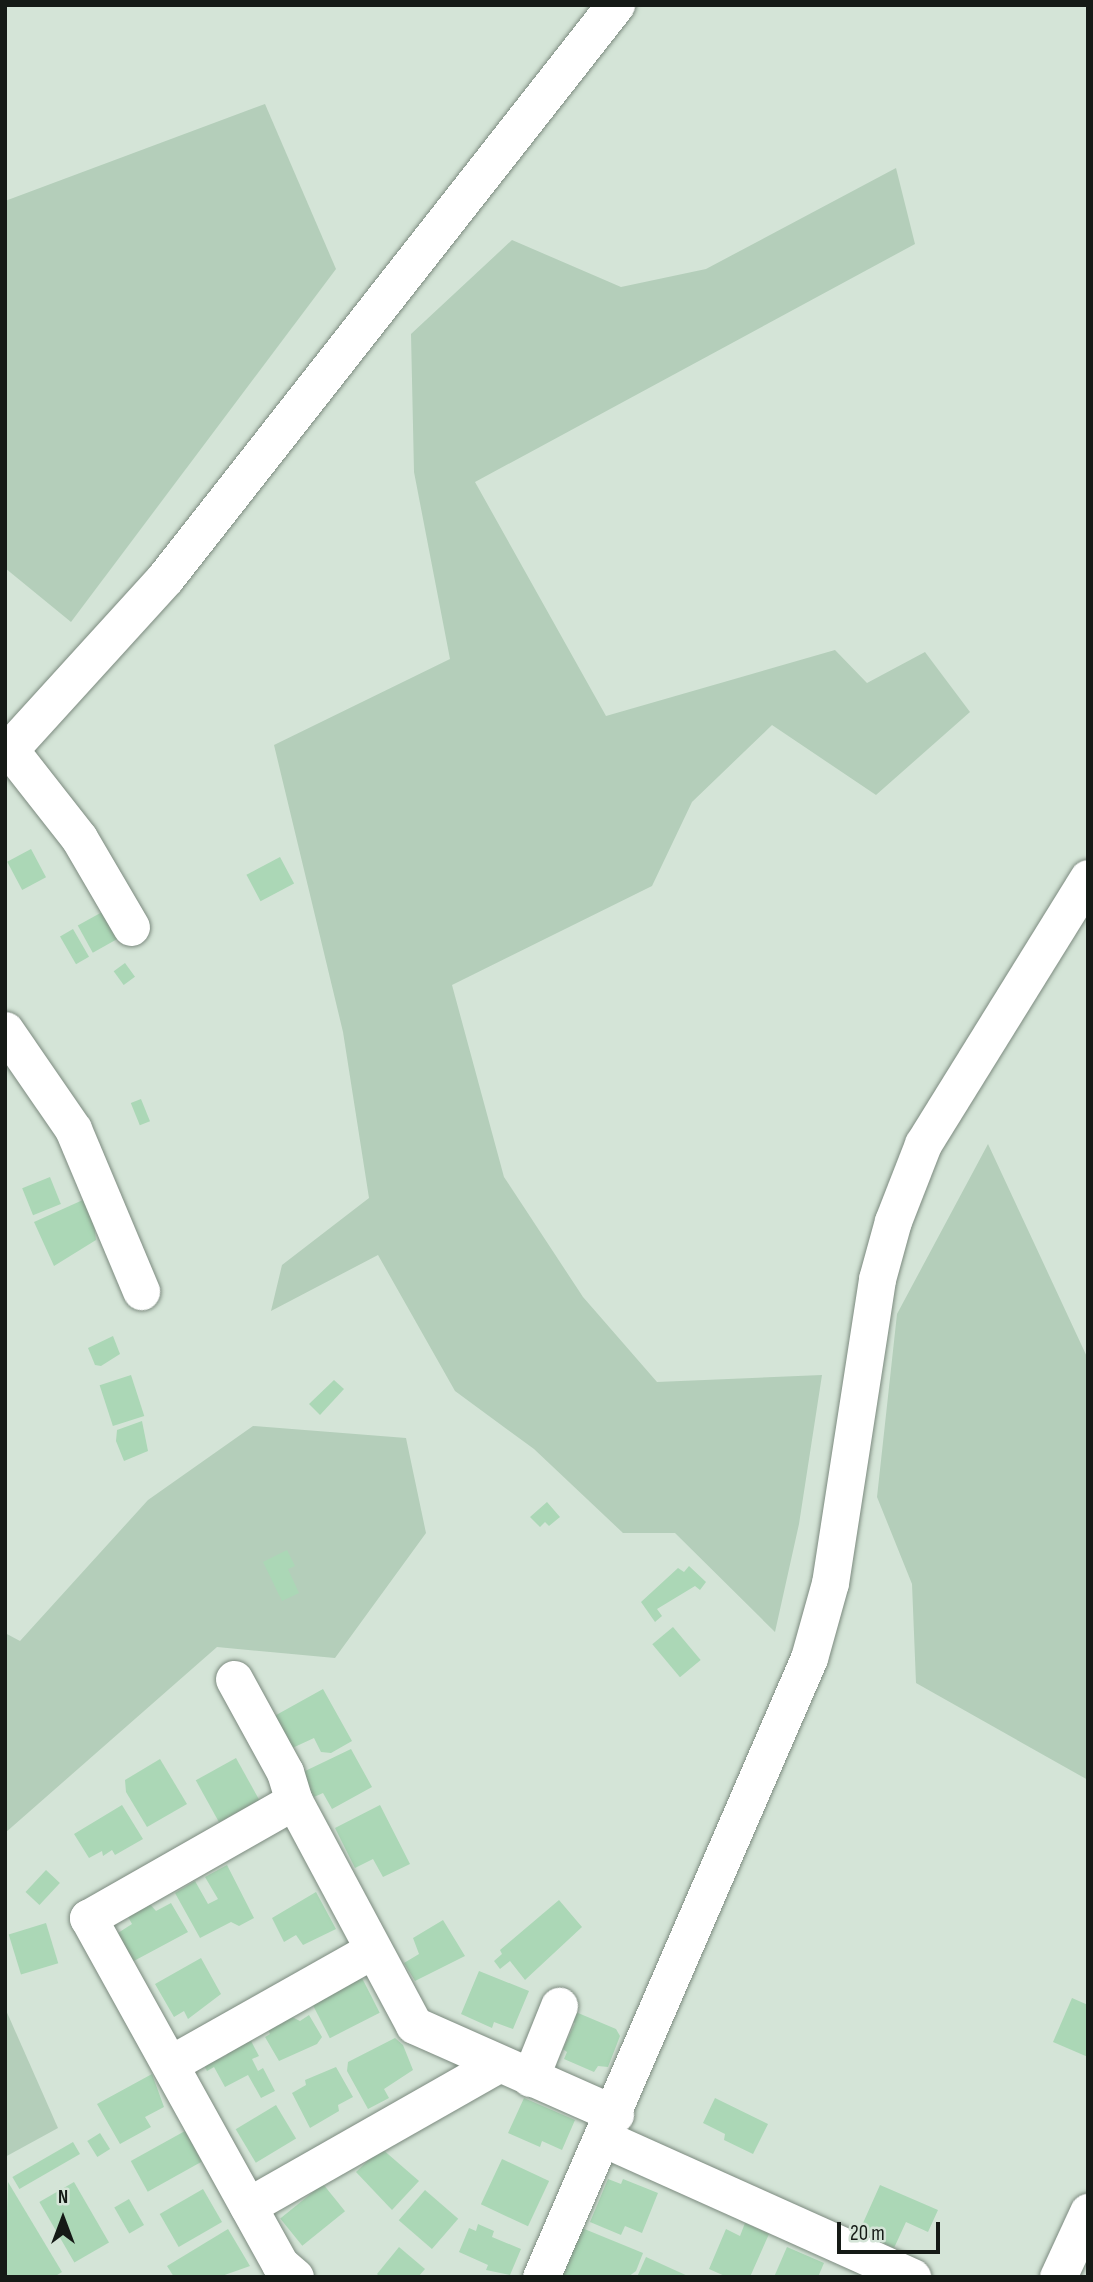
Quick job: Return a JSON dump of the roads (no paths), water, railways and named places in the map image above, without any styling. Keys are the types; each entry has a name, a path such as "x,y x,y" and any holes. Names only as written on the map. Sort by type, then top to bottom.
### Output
{"street":[{"path":"131,927 79,838 8,752 166,578 616,5"},
{"path":"541,2277 610,2127 809,1658 830,1583 877,1279 893,1221 923,1144 1088,878"},
{"path":"5,1030 72,1129 141,1291"},
{"path":"234,1679 285,1772 294,1801 414,2025 514,2071 610,2127 912,2277"},
{"path":"294,1801 88,1918 280,2264 295,2277"},
{"path":"170,2064 372,1950"},
{"path":"248,2206 514,2071 559,2006"},
{"path":"1058,2277 1088,2212"}]}
